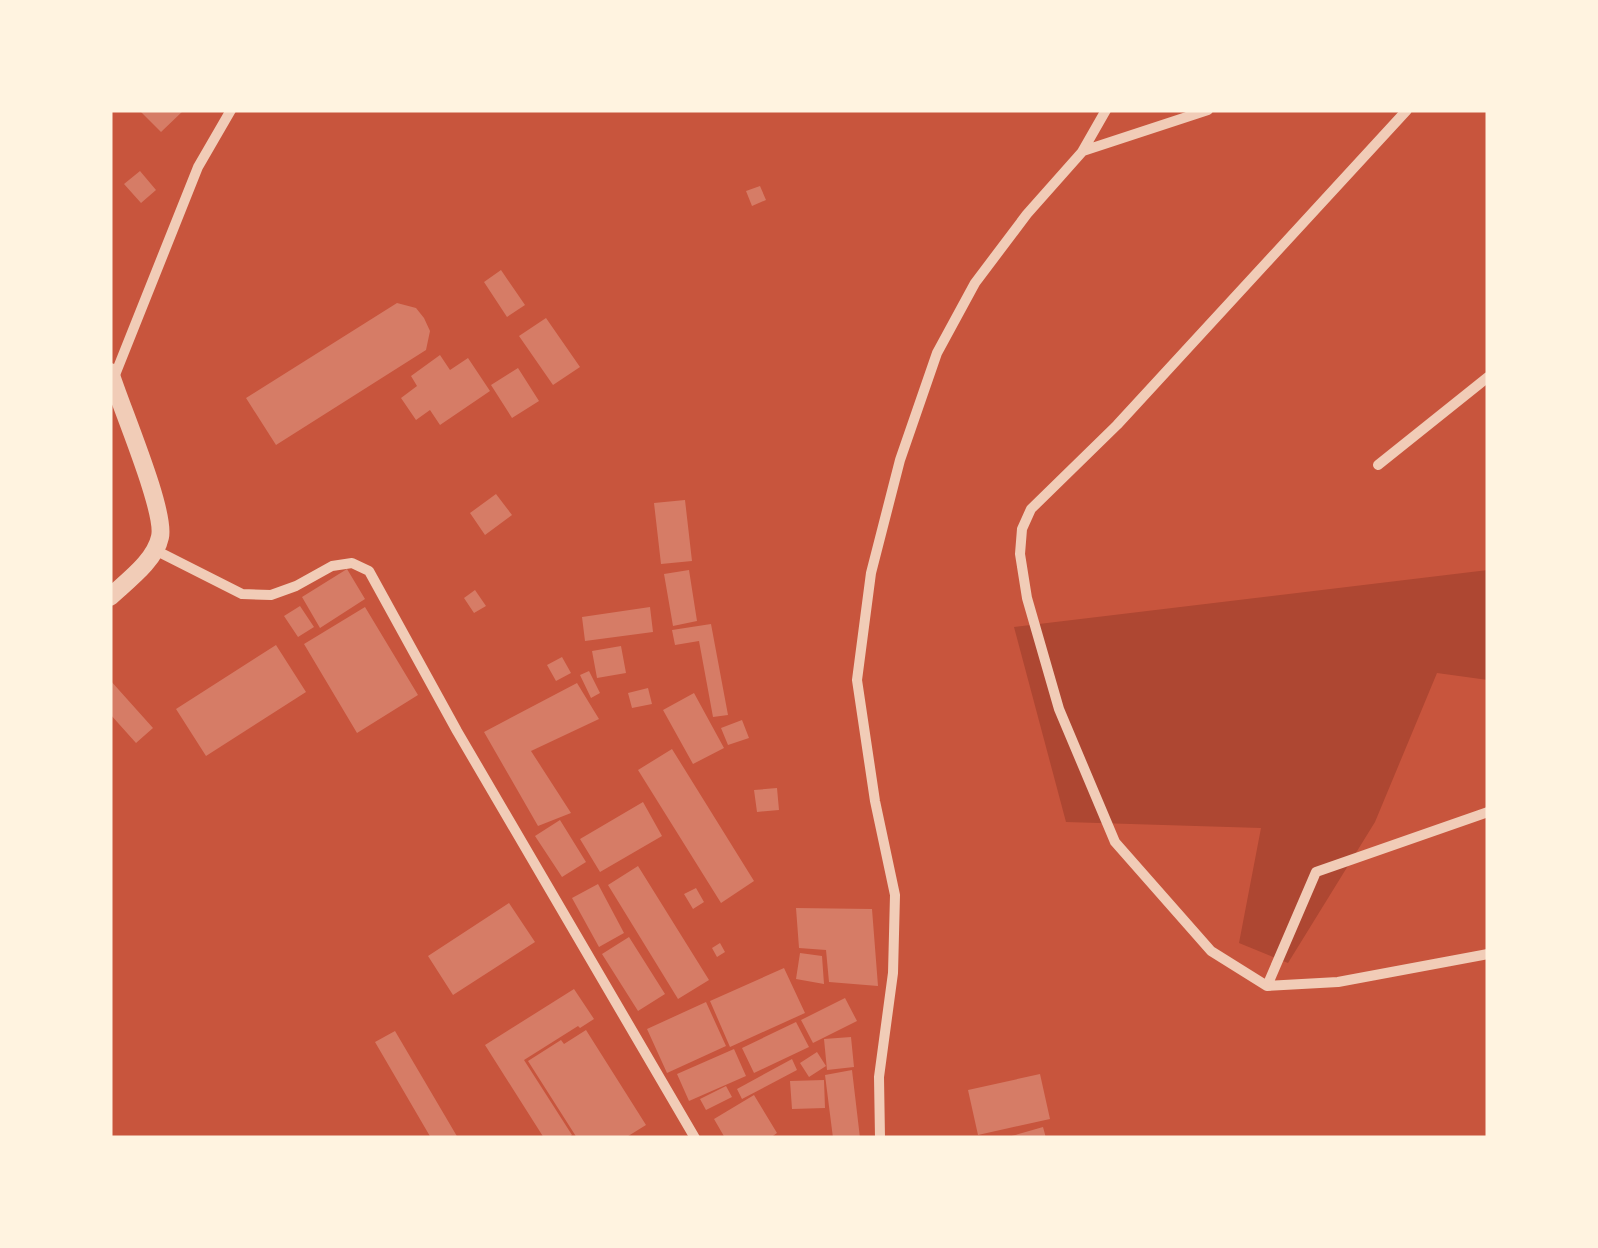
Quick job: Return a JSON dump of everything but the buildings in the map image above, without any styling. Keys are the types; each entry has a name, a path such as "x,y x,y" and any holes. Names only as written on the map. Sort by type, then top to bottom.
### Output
{"street":[{"path":"110,597 144,564 160,541 160,524 111,377 198,166 232,110"},
{"path":"880,1138 879,1076 893,973 895,895 875,800 857,680 871,573 900,460 937,353 975,284 1026,214 1082,152 1106,110"},
{"path":"1082,152 1208,110"},
{"path":"1407,110 1117,425 1031,508 1022,529 1020,554 1027,598 1059,709 1115,842 1211,951 1267,986 1338,982 1488,954"},
{"path":"1378,466 1488,377"},
{"path":"155,550 242,594 271,595 332,566 352,563 369,571 457,731 695,1138"},
{"path":"1267,986 1316,872 1488,812"}],"shaded area":[{"path":"1488,570 1488,680 1437,673 1375,822 1288,963 1239,943 1261,828 1066,822 1014,627"}]}
